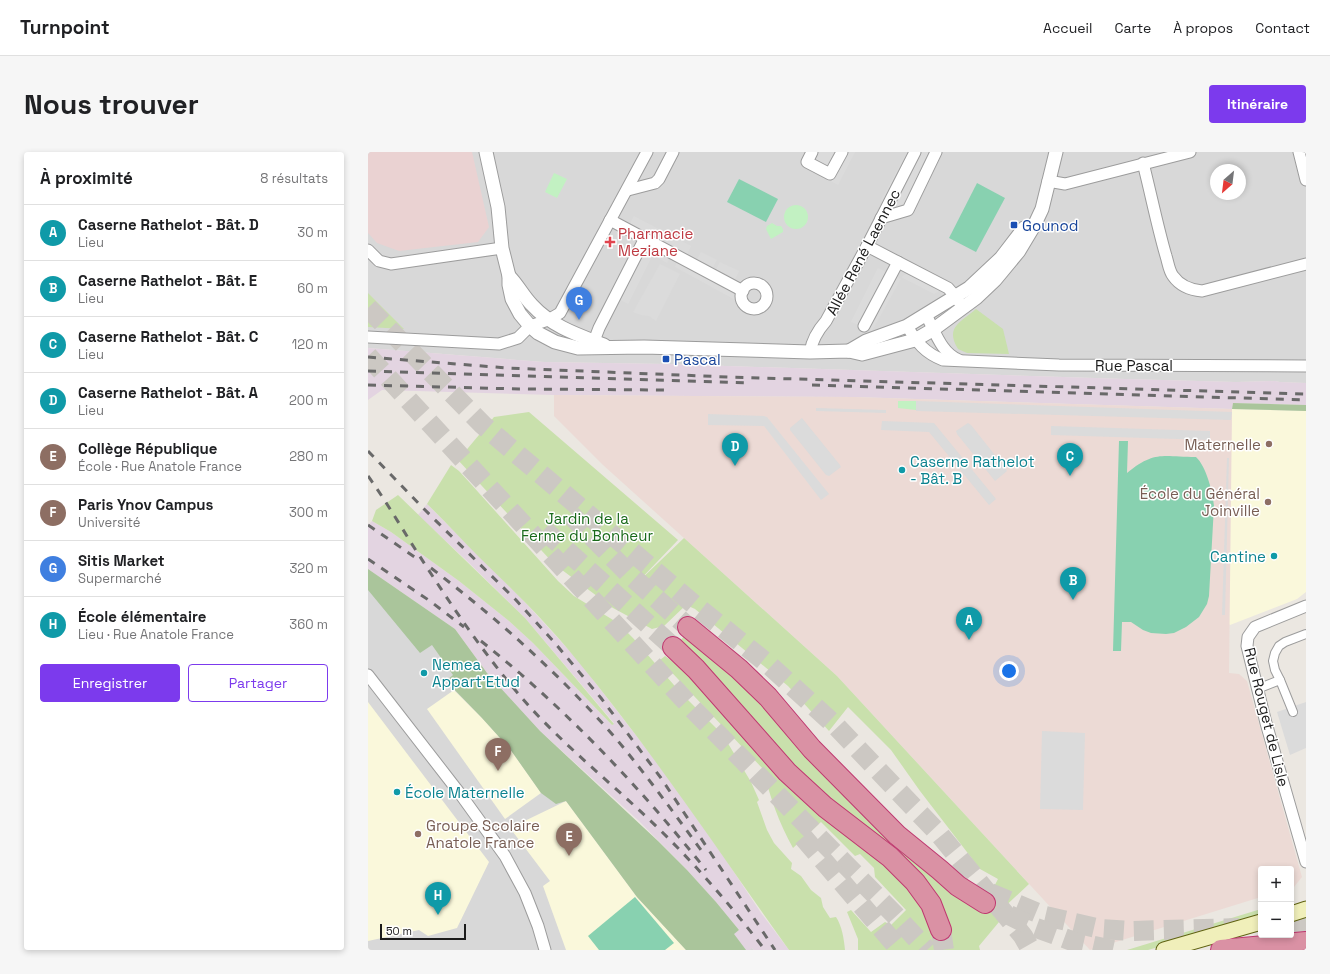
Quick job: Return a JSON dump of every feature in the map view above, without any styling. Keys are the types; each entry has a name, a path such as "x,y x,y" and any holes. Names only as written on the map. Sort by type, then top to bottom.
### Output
{"highway":[{"path":"688,627 743,673 768,697 812,749 896,835 940,870 962,878 987,898"},
{"path":"673,647 696,669 787,772 825,807 890,857 915,882 931,904 941,930"},
{"path":"1221,950 1306,942"}],"main road":[{"path":"1294,913 1306,909"},
{"path":"1164,950 1258,923"}],"street":[{"path":"486,152 498,207 502,248 509,276 512,299 520,314 538,333 555,342 578,348 600,345 810,352 849,351 862,354 915,340 934,329 963,308 995,280 1019,251 1034,226 1042,209 1056,152"},
{"path":"368,337 499,344 518,338 530,326 548,320 560,313 610,220 628,190 647,152"},
{"path":"628,190 655,183 659,179 673,152"},
{"path":"812,152 807,162 830,174 842,152"},
{"name":"Allée René Laennec","path":"810,352 815,337 820,328 826,322 916,152"},
{"path":"881,218 908,210 936,152"},
{"path":"849,351 866,341 908,326 969,288 1002,258 1014,242 1046,188 1190,152"},
{"path":"1299,152 1306,180"},
{"path":"1143,163 1162,242 1172,276 1180,284 1188,288 1202,291 1306,264"},
{"path":"610,220 743,291"},
{"path":"600,345 599,328 644,238"},
{"path":"867,246 948,288 963,308"},
{"path":"368,250 379,261 391,264 502,248"},
{"path":"864,326 898,262"},
{"path":"509,276 517,284 531,305 548,320 567,331 600,345"},
{"path":"926,315 943,347 953,358 962,361"},
{"name":"Rue Pascal","path":"908,326 915,340 934,356 944,360 1059,365 1306,366"},
{"name":"Rue Rouget de Lisle","path":"1306,606 1255,627 1248,637 1247,646 1257,689 1306,862"},
{"path":"1293,712 1275,670 1273,661 1275,653 1284,642 1306,634"},
{"path":"368,675 461,795 505,856 525,893 538,926 545,950"},
{"path":"1257,689 1280,680"}],"shaded area":[{"path":"368,152 1306,152 1306,383 1275,381 1236,382 1126,379 667,364 544,362 368,348"},
{"path":"368,152 472,152 489,227 478,242 399,251 377,243 368,233"},
{"path":"819,152 855,152 838,185 809,170"},
{"path":"907,152 911,152 884,203 881,200"},
{"path":"918,152 934,152 905,208 896,210 892,200"},
{"path":"634,216 691,246 687,254 630,224"},
{"path":"652,248 670,257 667,263 656,257 651,258 628,304 620,300 644,254"},
{"path":"701,252 717,260 713,267 697,259"},
{"path":"678,261 740,293 737,301 675,267"},
{"path":"720,262 739,271 735,279 716,269"},
{"path":"660,264 680,274 656,321 649,316 633,312"},
{"path":"878,268 901,279 872,331 851,322"},
{"path":"912,270 943,289 934,294 901,277"},
{"path":"368,348 544,362 667,364 1236,382 1275,381 1306,383 1306,405 1233,403 1232,409 854,397 554,395 382,390 368,400"},
{"path":"554,395 854,397 1232,409 1229,673 1239,674 1247,681 1302,877 1294,887 1294,866 1258,866 1258,898 1090,950 837,676 603,465 554,416"},
{"path":"916,401 1232,412 1231,420 916,411"},
{"path":"816,408 886,410 886,413 816,411"},
{"name":"École du Général Joinville","path":"1232,409 1306,411 1306,592 1297,599 1230,625 1226,622"},
{"path":"708,414 767,417 829,494 821,500 764,426 708,425"},
{"path":"802,418 841,467 829,476 826,475 790,430 790,428"},
{"path":"882,421 934,423 996,499 989,505 929,432 881,430"},
{"path":"968,423 1007,471 995,481 957,434 956,431"},
{"path":"1051,426 1210,431 1210,440 1051,435"},
{"path":"1227,458 1229,458 1225,615 1222,615"},
{"path":"427,504 522,599 577,659 655,760 718,848 761,913 789,950 754,950 752,948 750,950 746,950 734,934 739,930 687,870 639,821 540,731 487,673 455,629 368,569 368,525 372,521 391,532 459,581 509,621 533,643 612,725 614,723 525,618 418,515"},
{"path":"368,569 487,673 540,731 754,950 368,950"},
{"path":"454,690 510,749 541,793 505,819 427,709"},
{"name":"Groupe Scolaire Anatole France","path":"368,702 489,862 457,928 428,936 419,930 368,941"},
{"path":"1306,702 1306,748 1290,755 1277,712"},
{"path":"1042,731 1085,733 1083,810 1040,809"},
{"path":"566,801 637,897 686,950 566,950 543,886 550,881 510,828"}],"green space":[{"path":"554,173 567,179 557,198 545,192"},
{"path":"739,179 778,199 766,222 727,202"},
{"path":"977,183 1005,198 976,252 949,238"},
{"path":"796,205 801,206 807,212 807,222 801,228 796,229 791,228 785,222 784,217 785,212 791,206"},
{"path":"772,223 777,226 781,226 783,232 771,239 766,229 767,226"},
{"path":"368,293 404,329 368,327"},
{"path":"976,309 1003,329 1009,354 967,353 958,349 954,342 954,330 960,322"},
{"path":"898,401 916,401 916,410 898,408"},
{"path":"1233,403 1306,405 1306,411 1232,409"},
{"name":"Jardin de la Ferme du Bonheur","path":"529,412 678,540 634,586 684,538 837,676 1029,884 999,912 999,922 979,946 980,950 858,950 858,939 847,912 851,910 871,932 885,922 891,925 906,910 875,877 874,868 860,854 855,856 821,822 793,848 775,810 763,769 660,660 665,656 684,670 790,786 833,825 888,866 907,886 928,916 936,932 947,929 935,901 912,869 878,839 815,790 751,727 677,645 684,636 727,668 761,702 896,846 927,871 984,906 998,879 980,869 920,791 891,750 848,707 829,731 788,686 695,609 686,605 664,626 652,629 613,608 554,564 458,460 494,417"},
{"path":"1119,441 1128,441 1127,473 1145,461 1160,456 1196,457 1203,466 1212,494 1214,506 1209,596 1207,604 1199,617 1186,627 1174,633 1166,634 1151,633 1143,630 1131,622 1122,622 1121,651 1113,651"},
{"path":"451,465 459,471 558,581 574,596 618,623 680,692 723,735 751,782 759,800 757,802 767,830 774,843 792,863 791,869 801,876 811,890 821,898 823,907 830,918 836,917 841,928 845,950 789,950 659,766 576,659 530,607 427,504"},
{"path":"398,495 525,618 614,724 612,725 533,643 509,621 459,581 391,532 372,521 376,510"},
{"path":"368,569 455,629 487,673 540,731 687,870 739,930 734,934 746,950 686,950 637,897 566,801 556,804 541,793 510,749 446,681 453,675 432,645 420,653 368,590"},
{"path":"635,897 674,943 665,950 599,950 588,936"},
{"path":"1258,910 1258,918 1148,950 1127,950"},
{"path":"1306,915 1306,929 1294,930 1294,919"}],"tunnel":[{"path":"368,308 483,425 697,607 768,664 837,727 940,835 1023,936 1031,950"},
{"path":"368,356 691,707 894,914 927,950"},
{"path":"571,515 629,574 688,627"},
{"path":"544,530 673,647"},
{"path":"803,837 900,950"},
{"path":"990,893 1045,916 1101,929 1131,931 1239,928"},
{"path":"1009,915 1031,926 1072,941 1113,950"},
{"path":"1294,924 1306,923"},
{"path":"941,930 944,950"}],"railway":[{"path":"368,357 507,368 728,377 1306,394"},
{"path":"368,371 748,383"},
{"path":"368,385 519,389 664,390"},
{"path":"812,385 1306,400"},
{"path":"368,451 516,600 601,698 661,778 775,950"},
{"path":"368,476 456,612 484,651 529,706 560,738 642,813 687,857 740,918 765,950"},
{"path":"368,525 419,560"},
{"path":"368,559 430,601 464,627"},
{"path":"431,568 505,628 575,694 629,754 701,850"},
{"path":"481,641 542,693 600,749 628,778 706,870"}],"place":[{"name":"Gounod","path":"1014,225"},
{"name":"Pharmacie Meziane","path":"610,242"},
{"name":"Sitis Market","path":"579,320"},
{"name":"Pascal","path":"666,359"},
{"name":"Maternelle","path":"1269,444"},
{"name":"Caserne Rathelot - Bât. A","path":"735,466"},
{"name":"Caserne Rathelot - Bât. B","path":"902,470"},
{"name":"Caserne Rathelot - Bât. C","path":"1070,476"},
{"name":"École du Général Joinville","path":"1268,502"},
{"name":"Cantine","path":"1274,556"},
{"name":"Caserne Rathelot - Bât. E","path":"1073,600"},
{"name":"Caserne Rathelot - Bât. D","path":"969,640"},
{"name":"Nemea Appart'Etud","path":"424,673"},
{"name":"Paris Ynov Campus","path":"498,771"},
{"name":"École Maternelle","path":"397,792"},
{"name":"Groupe Scolaire Anatole France","path":"418,834"},
{"name":"Collège République","path":"569,856"},
{"name":"École élémentaire","path":"438,915"}]}
